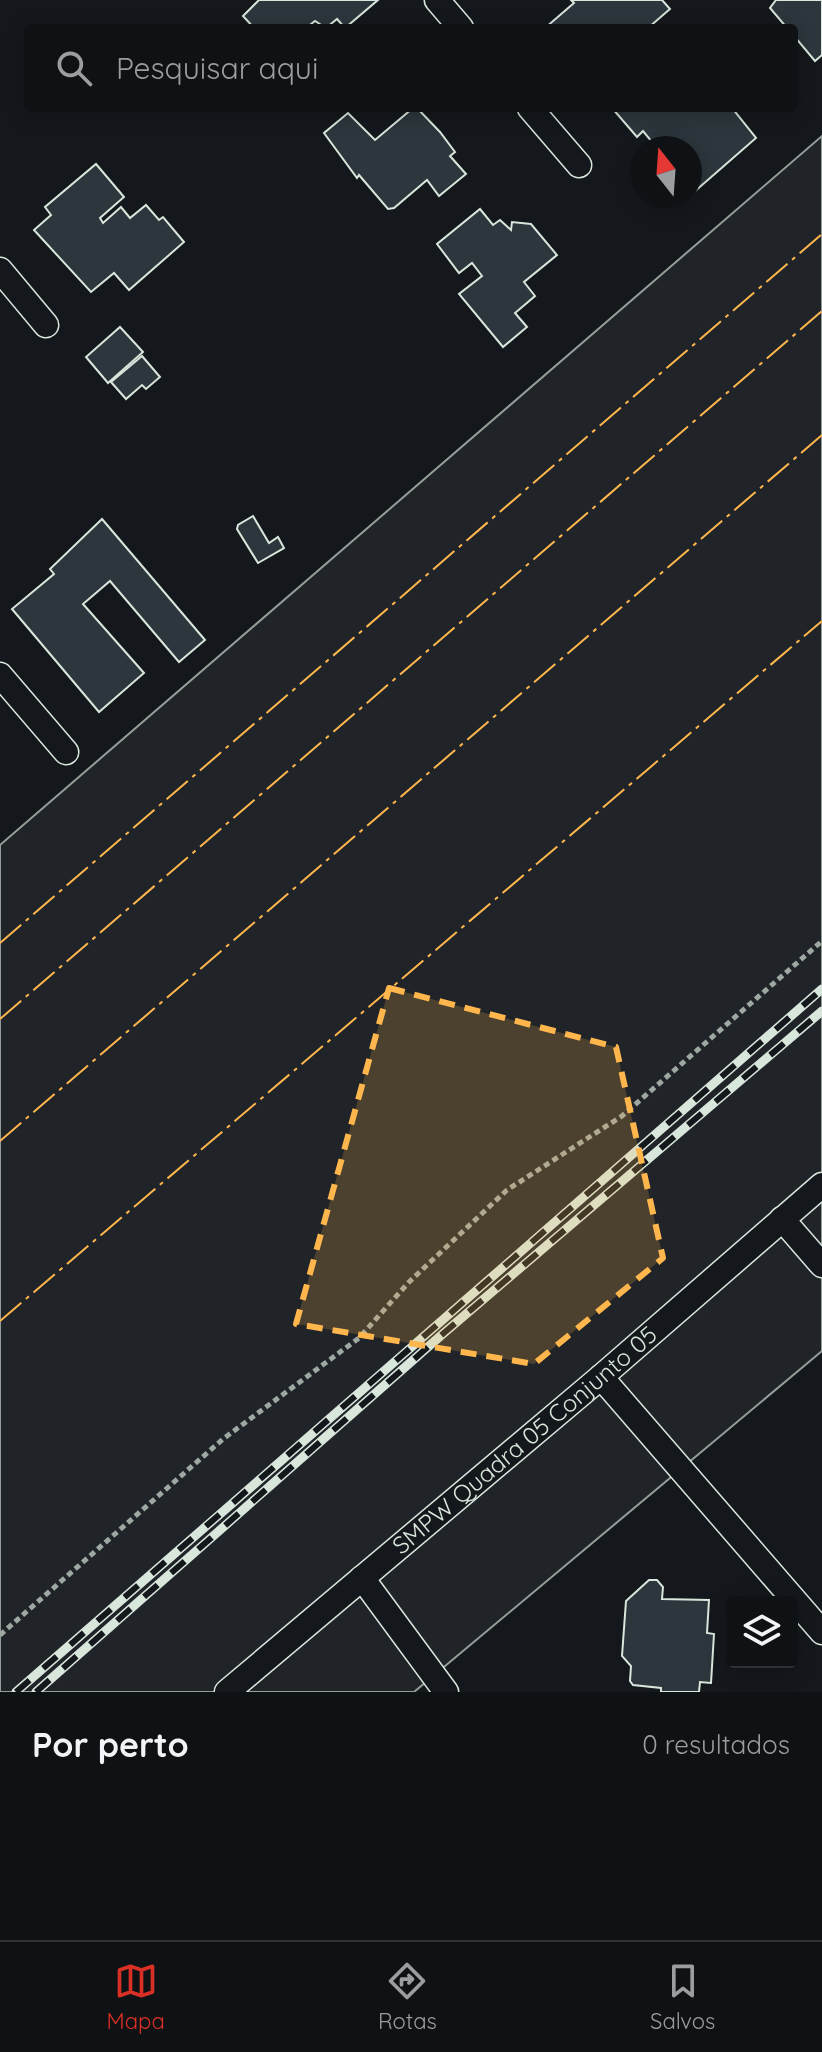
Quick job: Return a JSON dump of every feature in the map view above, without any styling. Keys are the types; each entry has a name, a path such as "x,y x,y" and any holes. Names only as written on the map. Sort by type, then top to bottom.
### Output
{"street":[{"path":"437,0 458,24"},
{"path":"533,112 579,165"},
{"path":"0,270 46,325"},
{"path":"0,675 66,752"},
{"name":"SMPW Quadra 05 Conjunto 05","path":"227,1692 601,1377 822,1185"},
{"path":"782,1219 822,1265"},
{"path":"601,1377 822,1632"},
{"path":"362,1578 446,1692"}],"path":[{"path":"0,1635 223,1439 359,1338 409,1282 507,1190 622,1116 822,941"}],"highlighted area":[{"path":"389,988 616,1047 663,1258 534,1364 296,1324"}],"shaded area":[{"path":"822,136 822,1351 414,1692 0,1692 0,845"}],"building":[{"path":"259,0 378,0 350,24 341,24 337,19 331,24 315,21 311,24 250,24 243,16"},
{"path":"571,0 662,0 670,9 653,24 550,24 574,3"},
{"path":"776,0 822,0 822,55 815,61 798,41 798,24 784,24 770,8"},
{"path":"408,112 421,112 455,152 450,156 466,174 439,196 427,180 394,208 388,209 359,175 357,178 324,133 348,113 375,140"},
{"path":"615,112 735,112 756,138 702,185 702,136 647,136 643,131 636,136"},
{"path":"96,164 124,197 100,218 103,223 121,207 130,218 146,205 159,220 163,217 184,242 129,290 114,273 91,292 34,230 51,215 45,207"},
{"path":"480,209 493,225 500,220 511,230 512,222 531,224 557,255 524,282 535,296 515,313 527,327 503,347 459,294 482,276 472,263 459,273 437,244"},
{"path":"120,327 143,352 108,383 86,357"},
{"path":"142,356 160,377 146,389 142,385 126,399 111,382"},
{"path":"253,516 269,543 278,537 284,548 258,563 237,529 238,525"},
{"path":"102,519 205,640 179,662 110,581 83,604 144,673 99,712 12,609 54,574 50,569"},
{"path":"649,1580 657,1580 663,1587 662,1599 709,1600 707,1633 714,1634 711,1683 700,1682 699,1692 661,1692 661,1688 633,1685 630,1681 631,1666 622,1656 626,1601"}],"railway":[{"path":"16,1692 822,989"},
{"path":"36,1692 445,1332 822,1011"}],"power":[{"path":"0,943 822,234"},
{"path":"0,1019 822,311"},
{"path":"0,1141 822,435"},
{"path":"0,1321 822,621"}]}
